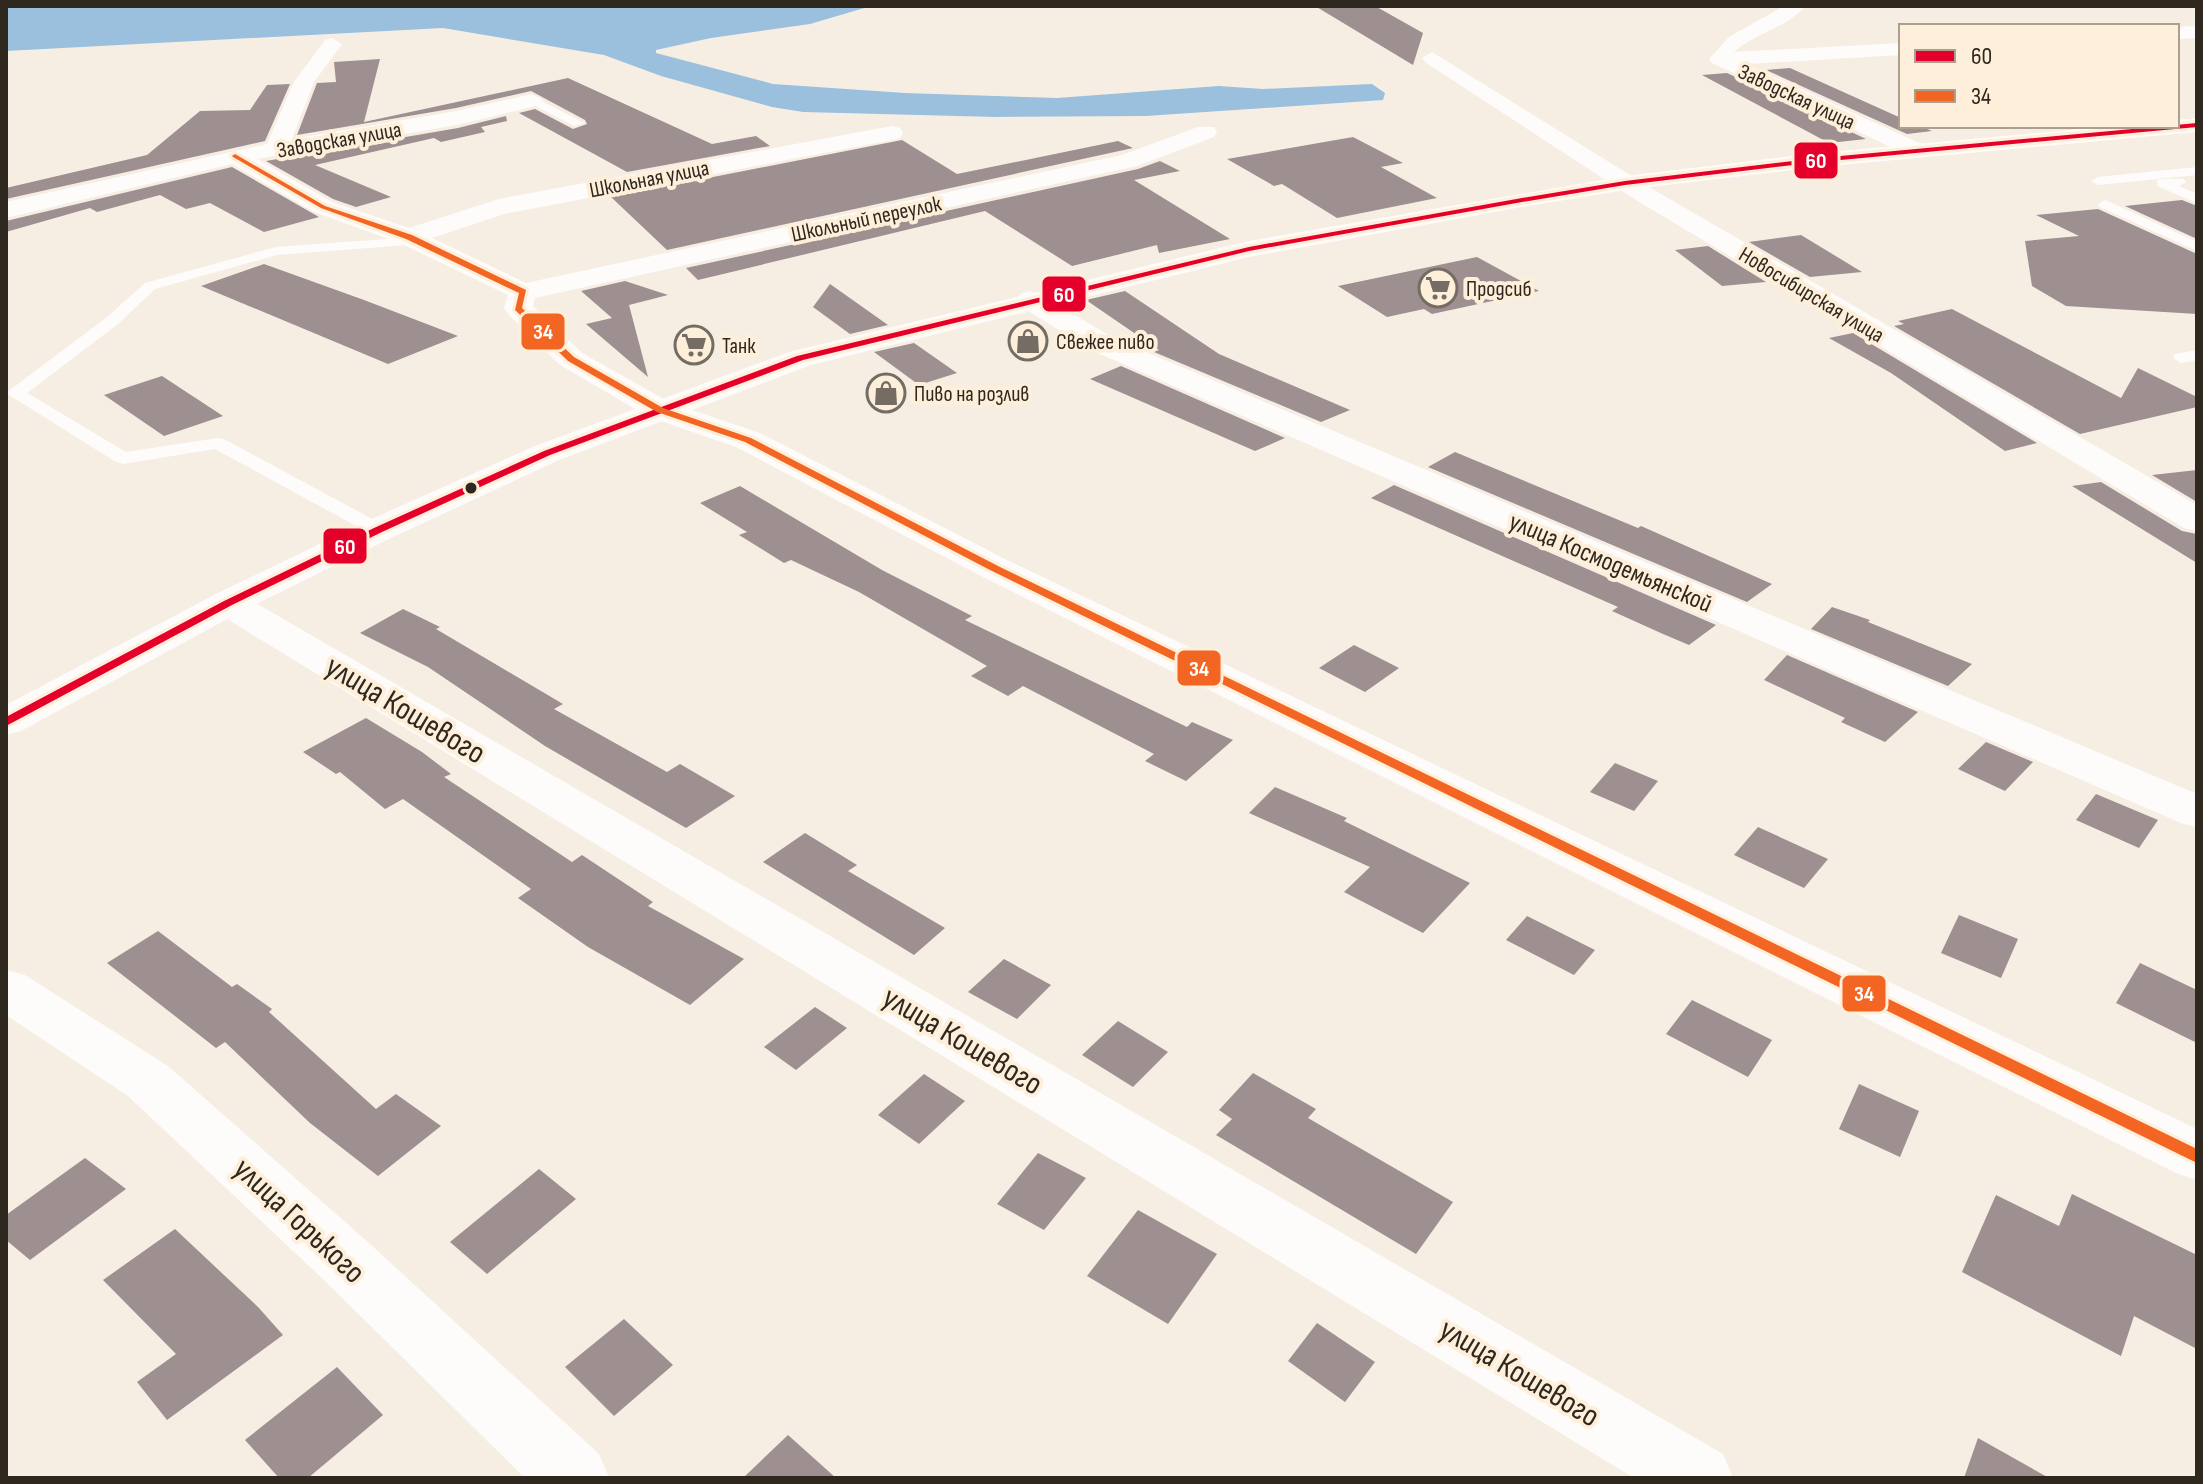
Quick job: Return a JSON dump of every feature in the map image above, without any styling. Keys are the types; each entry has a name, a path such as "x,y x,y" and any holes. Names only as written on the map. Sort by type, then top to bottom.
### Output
{"street":[{"name":"Заводская улица","path":"1796,6 1786,15 1730,42 1719,59 1920,152"},
{"path":"276,150 304,82 332,44"},
{"path":"1719,59 1899,49"},
{"name":"Новосибирская улица","path":"1432,58 1625,183 2197,520"},
{"name":"Заводская улица","path":"6,210 235,156 457,118 532,100"},
{"path":"6,722 228,603 378,530 547,453 800,358 1249,249 1625,183 2166,128"},
{"name":"Школьный переулок","path":"523,292 1129,161 1206,132"},
{"name":"Школьная улица","path":"412,239 499,207 892,133"},
{"path":"235,156 323,207 412,239 523,292 518,308 571,359 660,410 748,440 994,568 2197,1156"},
{"name":"улица Космодемьянской","path":"1030,300 1104,345 2197,812"},
{"name":"улица Кошевого","path":"228,603 1698,1478"},
{"name":"улица Горького","path":"6,989 148,1081 359,1273 574,1478"}],"lane":[{"path":"532,100 578,123"},
{"path":"2098,181 2197,171"},
{"path":"2197,180 2162,183 2197,199"},
{"path":"2105,204 2197,247"},
{"path":"378,530 218,443 123,458 15,393 112,321 150,286 276,251 412,239"}],"water":[{"path":"6,6 871,6 810,24 711,38 656,50 656,53 773,84 905,93 1057,98 1219,86 1263,89 1372,84 1385,93 1383,100 1146,116 996,117 803,112 772,107 661,76 604,55 443,28 6,51"}],"building":[{"path":"1315,6 1375,6 1423,33 1413,65"},
{"path":"380,59 364,122 568,78 712,144 756,136 770,146 627,172 519,113 535,109 573,129 587,124 585,120 531,91 456,108 297,135 317,83 336,82 334,62"},
{"path":"1790,68 1899,117 1899,128 1932,131 1907,134 1766,70"},
{"path":"1727,73 1866,139 1829,143 1702,75"},
{"path":"290,84 265,141 6,199 6,188 147,155 200,111 250,110 267,85"},
{"path":"506,116 507,121 481,127 485,132 441,142 434,138 315,165 391,197 356,207 333,199 266,161 458,128"},
{"path":"1353,137 1403,163 1381,167 1437,198 1337,218 1282,184 1274,186 1227,159"},
{"path":"902,140 957,174 1118,141 1133,148 667,250 611,197"},
{"path":"1160,161 1180,171 1134,180 1230,239 1159,253 1157,245 1072,266 985,211 698,280 686,268 1138,169"},
{"path":"232,167 319,217 264,232 210,203 186,209 160,195 97,212 90,208 6,232 6,221"},
{"path":"2182,200 2197,206 2197,239 2125,206"},
{"path":"2098,209 2197,254 2197,314 2066,306 2032,286 2025,241 2079,236 2036,215"},
{"path":"1801,235 1862,272 1810,277 1749,242"},
{"path":"1708,246 1766,282 1722,286 1675,250"},
{"name":"Продсиб","path":"1477,257 1539,291 1432,314 1424,309 1387,317 1338,286"},
{"path":"264,264 458,336 388,364 201,286"},
{"path":"625,281 668,295 629,305 648,377 586,324 612,318 581,291"},
{"path":"830,284 888,325 850,334 813,307"},
{"path":"1125,291 1219,354 1350,410 1321,422 1154,352 1159,350 1086,300"},
{"path":"1952,309 2121,398 2138,368 2197,397 2197,407 2080,434 1894,326 1904,324 1898,321"},
{"path":"1853,333 2037,443 2005,451 1891,373 1829,338"},
{"path":"914,343 957,373 919,385 874,352"},
{"path":"1121,366 1285,438 1255,451 1090,379"},
{"path":"162,376 223,416 164,436 104,395"},
{"path":"1455,452 1638,528 1641,526 1772,584 1747,602 1428,467"},
{"path":"2197,470 2197,502 2152,475"},
{"path":"2101,482 2182,531 2197,534 2197,563 2072,486"},
{"path":"1394,485 1716,625 1689,645 1663,634 1612,611 1618,607 1371,498"},
{"path":"740,486 882,570 972,616 965,620 1187,727 1192,722 1233,740 1186,781 1145,761 1154,754 1023,686 1008,696 971,676 987,666 859,592 791,560 784,563 739,535 747,532 700,503"},
{"path":"1832,607 1972,664 1948,686 1811,629"},
{"path":"403,609 440,627 436,629 563,704 554,709 667,772 680,764 735,796 686,828 545,746 428,667 360,633"},
{"path":"1354,645 1399,668 1365,692 1319,668"},
{"path":"1787,655 1918,712 1885,742 1841,722 1845,718 1764,680"},
{"path":"366,718 422,752 451,774 444,777 572,862 582,855 653,902 648,906 744,959 690,1005 588,947 518,898 531,889 403,799 385,809 340,772 336,774 303,752"},
{"path":"1986,742 2033,762 2005,791 1958,769"},
{"path":"1615,763 1658,781 1634,811 1590,792"},
{"path":"1275,787 1347,818 1344,821 1470,883 1423,933 1344,892 1370,867 1249,813"},
{"path":"2096,794 2158,820 2139,848 2076,820"},
{"path":"1758,827 1828,859 1804,888 1734,855"},
{"path":"805,833 857,865 848,871 945,928 914,955 763,862"},
{"path":"1959,915 2018,939 2001,978 1941,953"},
{"path":"1527,916 1595,950 1574,975 1506,940"},
{"path":"158,931 232,987 237,984 272,1009 269,1012 376,1109 396,1094 441,1126 378,1176 310,1123 225,1042 216,1048 107,963"},
{"path":"1004,959 1051,985 1017,1019 968,992"},
{"path":"2140,963 2197,990 2197,1043 2116,1003"},
{"path":"1692,1000 1772,1040 1748,1077 1666,1034"},
{"path":"815,1007 847,1028 796,1070 764,1047"},
{"path":"1118,1021 1168,1052 1133,1087 1082,1055"},
{"path":"1253,1073 1316,1109 1308,1118 1453,1202 1416,1254 1216,1135 1232,1119 1219,1110"},
{"path":"924,1074 965,1101 919,1144 878,1115"},
{"path":"1859,1084 1919,1111 1900,1157 1839,1129"},
{"path":"1038,1153 1086,1178 1044,1230 997,1204"},
{"path":"85,1158 126,1189 30,1260 6,1240 6,1215"},
{"path":"539,1169 576,1199 487,1274 450,1242"},
{"path":"2072,1194 2197,1255 2197,1349 2134,1316 2121,1356 1962,1272 1996,1195 2059,1226"},
{"path":"1138,1210 1217,1254 1168,1324 1087,1276"},
{"path":"175,1229 258,1307 283,1335 167,1420 137,1382 176,1354 103,1280"},
{"path":"624,1319 673,1365 614,1416 565,1367"},
{"path":"1317,1323 1375,1362 1345,1402 1288,1361"},
{"path":"337,1367 383,1415 308,1478 279,1478 245,1440"},
{"path":"788,1435 836,1478 743,1478"},
{"path":"1978,1438 2049,1478 1964,1478"}],"transit line":[{"name":"60","path":"2179,127 2197,125"},
{"name":"60","path":"6,722 228,603 378,530 547,453 800,358 1249,249 1522,200 1625,183 1819,160 2165,128"},
{"name":"34","path":"235,156 323,207 409,237 523,292 518,308 571,359 660,410 748,440 994,568 2197,1156"}],"place":[{"name":"Продсиб","path":"1438,288"},
{"name":"Свежее пиво","path":"1028,341"},
{"name":"Танк","path":"694,345"},
{"name":"Пиво на розлив","path":"886,393"}]}
